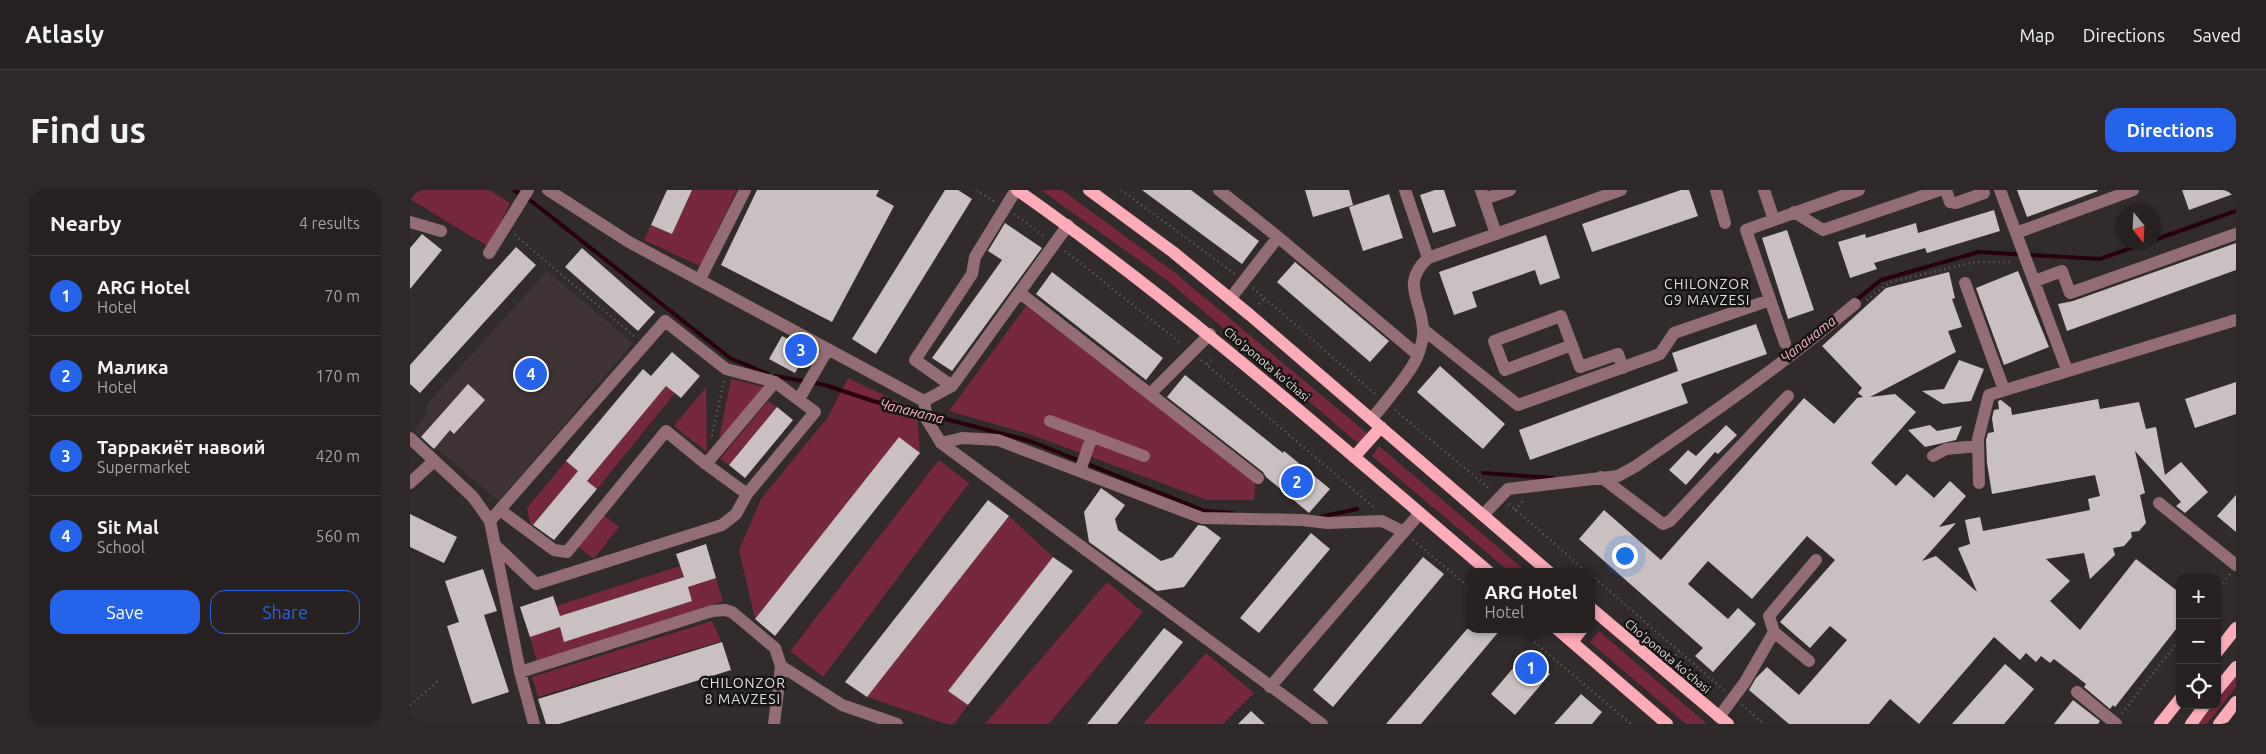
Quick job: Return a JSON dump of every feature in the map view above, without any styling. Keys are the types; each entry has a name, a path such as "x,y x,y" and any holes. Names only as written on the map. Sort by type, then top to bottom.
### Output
{"main road":[{"name":"Cho'ponota ko'chasi","path":"1016,190 1068,226 1210,334 1484,568"},
{"name":"Cho'ponota ko'chasi","path":"1089,190 1173,252 1230,299 1544,568"},
{"path":"1354,458 1376,423"},
{"name":"Cho'ponota ko'chasi","path":"1595,615 1723,720"},
{"path":"2221,647 2236,628"},
{"path":"1562,633 1666,724"},
{"path":"1572,642 1579,633"},
{"path":"2221,685 2236,667"},
{"path":"2219,724 2236,702"},
{"path":"2160,724 2176,704"},
{"path":"2191,724 2203,709"}],"street":[{"path":"548,190 629,242 924,401"},
{"path":"700,279 745,190"},
{"path":"952,386 915,360 972,274 975,257 1016,190"},
{"path":"1219,190 1418,355"},
{"path":"1405,190 1428,258"},
{"path":"1496,234 1483,194 1510,190"},
{"path":"1376,423 1385,402 1418,355 1424,330 1414,293 1414,279 1418,267 1428,258 1621,190"},
{"path":"1716,190 1725,223"},
{"path":"1764,190 1774,220"},
{"path":"1785,343 1746,230 1859,190"},
{"path":"1794,212 1823,230 1940,190"},
{"path":"1946,190 1950,202 1956,203 1984,193"},
{"path":"2000,190 2067,370"},
{"path":"2018,239 2133,190"},
{"path":"489,253 528,191"},
{"path":"410,222 441,231"},
{"path":"924,401 952,386 1068,226"},
{"path":"2035,281 2062,271 2070,293 2236,234"},
{"path":"1230,299 1246,281 1278,237"},
{"path":"1965,283 2004,390"},
{"path":"1020,293 1258,478"},
{"path":"1424,330 1518,405 1660,354 1674,333 1770,300"},
{"path":"1483,515 1499,496 1508,489 1618,476 1636,466 1749,388 1855,304"},
{"path":"1572,345 1504,370 1494,341 1561,316 1572,345 1580,368 1618,354 1623,368"},
{"path":"1979,483 1978,446 1989,395 2236,320"},
{"path":"490,520 665,321 726,368 775,382 803,394 815,412 747,494 736,514 722,525 536,584 495,544"},
{"path":"1150,394 1210,334"},
{"path":"803,394 828,349"},
{"path":"706,464 775,382"},
{"path":"1601,477 1662,524 1670,520 1788,396"},
{"path":"924,401 927,420 941,443 1322,724"},
{"path":"1050,421 1144,456"},
{"path":"500,510 554,550 567,552 666,431 747,494"},
{"path":"1082,465 1092,436"},
{"path":"410,438 473,497 490,520 520,672 534,724"},
{"path":"941,443 962,438 998,440 1082,465 1202,518 1302,520 1328,523 1382,521 1404,532"},
{"path":"1933,456 1946,449 1978,446"},
{"path":"410,483 434,461"},
{"path":"2158,503 2234,569"},
{"path":"1270,687 1420,513"},
{"path":"1809,660 1774,632 1769,616 1816,560"},
{"path":"520,672 718,610 732,612 775,648 781,666 774,724"},
{"path":"1723,720 1733,698 1774,632"},
{"path":"781,666 842,705 897,724"},
{"path":"2077,692 2115,723"}],"path":[{"path":"1121,190 1246,281 1264,299 1582,568"},
{"path":"506,227 644,345"},
{"path":"1260,304 1264,299"},
{"path":"1207,365 1213,358"},
{"path":"706,464 726,368"},
{"path":"1404,532 1467,586"},
{"path":"2221,586 2234,569"},
{"path":"1595,578 1764,724"},
{"path":"1524,633 1631,724"},
{"path":"2115,723 2176,644"},
{"path":"1672,659 1679,651"},
{"path":"410,705 438,682"},
{"path":"1622,716 1625,712"}],"shaded area":[{"path":"410,190 489,190 510,203 489,247 410,199"},
{"path":"692,190 737,190 700,266 644,240 651,225 672,234"},
{"path":"1041,190 1062,190 1174,272 1368,434 1359,444 1168,281"},
{"path":"547,271 633,343 499,501 414,430 427,414 427,404"},
{"path":"1026,306 1255,482 1254,500 1207,500 1029,434 949,411"},
{"path":"848,378 917,411 920,453 899,437 755,619 739,550 761,499 828,417"},
{"path":"731,379 764,387 719,439"},
{"path":"666,386 675,393 597,489 587,481"},
{"path":"706,387 707,452 674,426"},
{"path":"768,401 777,407 729,465 720,459"},
{"path":"1379,446 1522,568 1505,568 1372,456"},
{"path":"939,460 969,483 823,677 790,651"},
{"path":"566,461 578,471 531,527 527,508"},
{"path":"602,514 619,527 594,559 577,546"},
{"path":"1009,516 1053,557 948,691 968,705 954,724 947,724 867,697"},
{"path":"680,566 683,577 560,616 556,606"},
{"path":"716,578 723,601 537,661 530,637 560,627 564,641 692,601 688,587"},
{"path":"1107,582 1143,612 1049,724 985,724"},
{"path":"712,621 721,641 538,697 532,677"},
{"path":"1599,631 1707,724 1686,724 1590,642"},
{"path":"1206,653 1254,693 1223,724 1143,724"},
{"path":"2236,676 2236,687 2221,706 2221,695"},
{"path":"2210,709 2219,709 2207,724 2198,724"}],"building":[{"path":"667,190 692,190 672,234 651,225"},
{"path":"757,190 879,190 876,196 894,206 832,322 721,265"},
{"path":"945,190 958,190 972,199 876,354 852,339"},
{"path":"1142,190 1191,190 1259,241 1242,264"},
{"path":"1305,190 1349,190 1353,205 1313,217"},
{"path":"1435,190 1444,190 1456,226 1433,233 1420,195"},
{"path":"1681,190 1689,190 1698,216 1592,252 1582,224"},
{"path":"2017,190 2097,190 2098,191 2027,217"},
{"path":"2182,190 2236,190 2236,193 2189,210"},
{"path":"1389,194 1403,238 1363,251 1349,207"},
{"path":"1994,210 2000,231 1927,253 1925,248 1874,263 1877,269 1850,278 1838,242 1865,234 1866,238 1916,223 1918,233"},
{"path":"1005,223 1042,248 952,371 932,358 1002,260 988,251"},
{"path":"1787,230 1814,310 1788,319 1762,238"},
{"path":"422,234 442,250 410,289 410,248"},
{"path":"1546,235 1560,278 1540,285 1535,270 1472,292 1477,307 1454,315 1439,272"},
{"path":"2236,243 2236,270 2067,331 2058,304 2073,301"},
{"path":"516,247 536,265 420,393 410,384 410,365"},
{"path":"582,248 655,312 638,331 565,267"},
{"path":"1295,262 1389,341 1370,362 1277,282"},
{"path":"2018,271 2049,347 2004,365 1976,288"},
{"path":"1052,272 1163,358 1146,380 1036,294"},
{"path":"1949,272 1955,298 1952,299 1962,327 1948,331 1956,352 1870,397 1895,394 1916,412 1871,463 1896,486 1907,474 1934,498 1950,481 1966,496 1939,527 1956,523 1922,561 1936,556 1977,592 1958,548 1970,544 1965,520 1980,517 1983,531 2090,510 2088,499 2100,496 2095,475 1992,494 1987,463 1986,440 1988,433 1994,432 1992,418 1994,410 1999,409 1998,401 2001,400 2011,408 2012,415 2098,399 2100,409 2139,402 2146,429 2156,427 2165,475 2181,462 2208,492 2185,513 2176,506 2181,502 2135,451 2145,493 2140,495 2146,523 2139,531 2131,532 2132,537 2124,546 2113,548 2115,555 2090,579 2084,553 2046,559 2070,581 2050,601 2080,630 2136,559 2176,590 2176,629 2115,707 2113,705 2110,709 2084,687 2086,684 2054,659 2050,663 2041,656 2036,662 2026,653 2020,660 1994,637 1919,724 1890,699 1869,724 1789,724 1749,690 1756,678 1767,667 1799,695 1847,640 1830,626 1810,648 1780,622 1835,560 1807,536 1752,599 1708,561 1688,584 1728,619 1738,608 1756,624 1713,672 1695,656 1703,648 1579,539 1604,510 1661,560 1804,398 1834,424 1857,398 1863,397 1858,393 1862,388 1822,346 1886,288"},
{"path":"1756,324 1767,354 1681,384 1688,403 1530,460 1519,430 1678,371 1672,353"},
{"path":"782,336 808,350 795,373 769,359"},
{"path":"672,352 700,376 681,398 666,386 587,481 597,489 554,540 533,525 578,471 566,461 643,369 651,376"},
{"path":"1959,360 1984,369 1971,401 1943,404 1922,391 1944,389"},
{"path":"1440,366 1505,424 1483,449 1417,392"},
{"path":"1185,375 1330,489 1309,513 1266,477 1263,472 1167,397"},
{"path":"2236,382 2236,414 2195,428 2185,399"},
{"path":"468,384 485,400 454,434 450,430 434,449 421,437"},
{"path":"777,407 793,420 745,478 729,465"},
{"path":"1726,425 1737,435 1718,454 1715,452 1686,485 1669,470 1688,450 1696,456"},
{"path":"1930,425 1937,431 1962,426 1956,440 1925,447 1908,430"},
{"path":"899,437 920,453 775,636 755,619"},
{"path":"1101,488 1125,505 1115,519 1118,530 1161,561 1173,557 1198,525 1205,526 1221,538 1184,587 1157,591 1089,542 1084,512"},
{"path":"2236,495 2236,532 2217,516"},
{"path":"988,500 1009,516 867,697 845,682"},
{"path":"410,514 457,537 444,563 410,547"},
{"path":"1311,533 1330,549 1259,633 1240,618"},
{"path":"706,544 716,578 688,587 692,601 564,642 560,627 530,637 520,607 553,596 560,616 684,577 676,554"},
{"path":"1053,557 1073,571 968,705 948,691"},
{"path":"1423,557 1444,574 1333,707 1313,690"},
{"path":"483,569 497,611 484,615 509,692 472,704 447,626 459,622 445,581"},
{"path":"1164,628 1183,642 1117,724 1087,724"},
{"path":"1467,629 1467,633 1498,633 1421,724 1386,724"},
{"path":"722,642 731,670 559,724 546,724 538,699"},
{"path":"1526,653 1550,674 1515,715 1491,694"},
{"path":"2005,664 2034,689 2004,724 1952,724"},
{"path":"1581,694 1602,712 1592,724 1554,724"},
{"path":"2073,700 2100,721 2098,724 2054,724"},
{"path":"1251,711 1265,724 1238,724"}],"waterway":[{"name":"Чапаната","path":"514,190 535,204 730,358 768,374"},
{"name":"Чапаната","path":"2161,238 2236,211"},
{"name":"Чапаната","path":"1855,301 1881,280 1979,252 2100,259 2125,250"},
{"name":"Чапаната","path":"775,376 825,385 873,401 923,413"},
{"name":"Чапаната","path":"930,415 1030,441 1205,511 1233,513"},
{"name":"Чапаната","path":"1483,473 1553,478"},
{"name":"Чапаната","path":"1320,517 1357,509"}],"place":[{"name":"Тарракиёт навоий","path":"801,350"},
{"name":"Sit Mal","path":"531,374"},
{"name":"Малика","path":"1297,482"},
{"name":"ARG Hotel","path":"1531,668"}],"district":[{"name":"CHILONZOR G9 MAVZESI","path":"1707,292"},
{"name":"CHILONZOR 8 MAVZESI","path":"743,692"}]}
